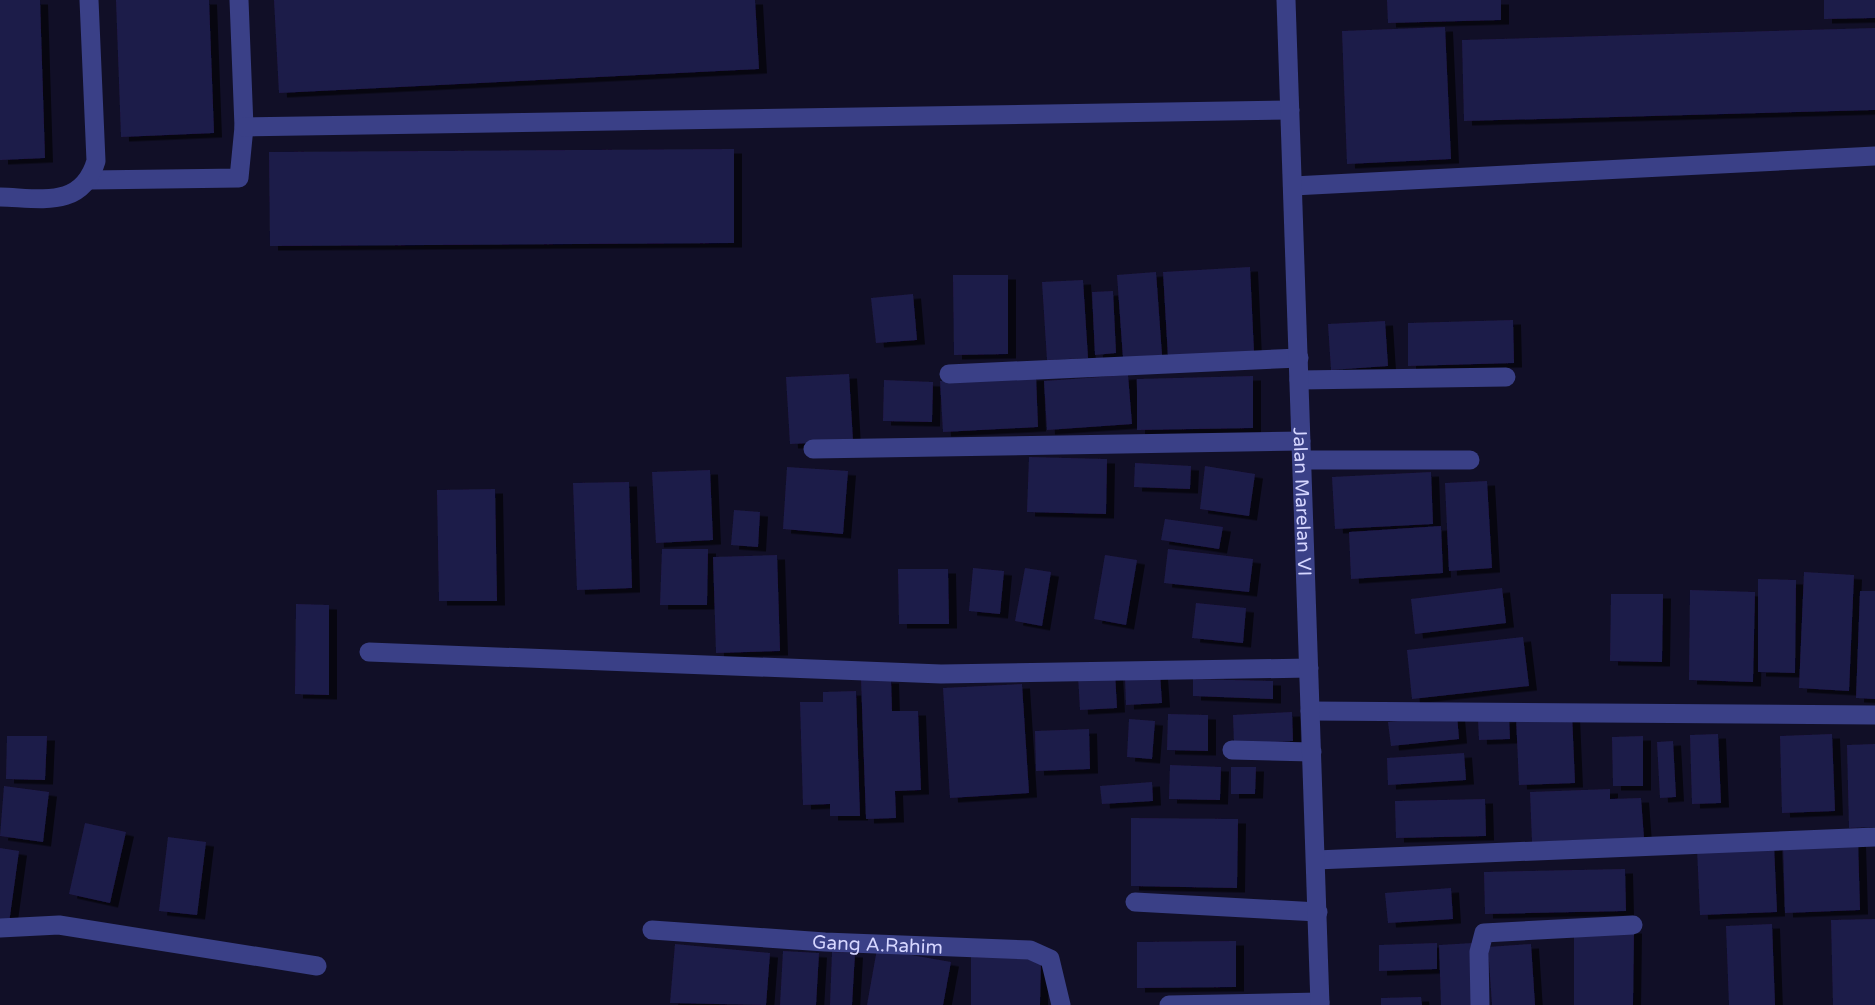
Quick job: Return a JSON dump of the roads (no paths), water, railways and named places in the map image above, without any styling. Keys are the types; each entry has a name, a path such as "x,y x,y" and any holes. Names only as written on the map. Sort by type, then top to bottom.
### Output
{"street":[{"path":"0,197 55,198 82,188 91,180 96,161 89,0"},
{"path":"91,180 239,178 244,127 239,0"},
{"name":"Jalan Marelan VI","path":"1286,0 1320,1004"},
{"path":"244,127 1290,110"},
{"path":"1293,186 1875,156"},
{"path":"949,374 1298,358"},
{"path":"1299,380 1507,377"},
{"path":"813,449 1301,451 1470,460"},
{"path":"369,652 940,674 1309,668"},
{"path":"1310,711 1875,715"},
{"path":"1232,750 1312,752"},
{"path":"1315,860 1875,837"},
{"path":"1135,902 1318,912"},
{"path":"0,928 59,925 317,965"},
{"path":"1480,1005 1479,952 1484,933 1633,925"},
{"name":"Gang A.Rahim","path":"652,930 825,942 1030,950 1050,959 1061,1005"},
{"path":"1169,1005 1320,1004"}]}
